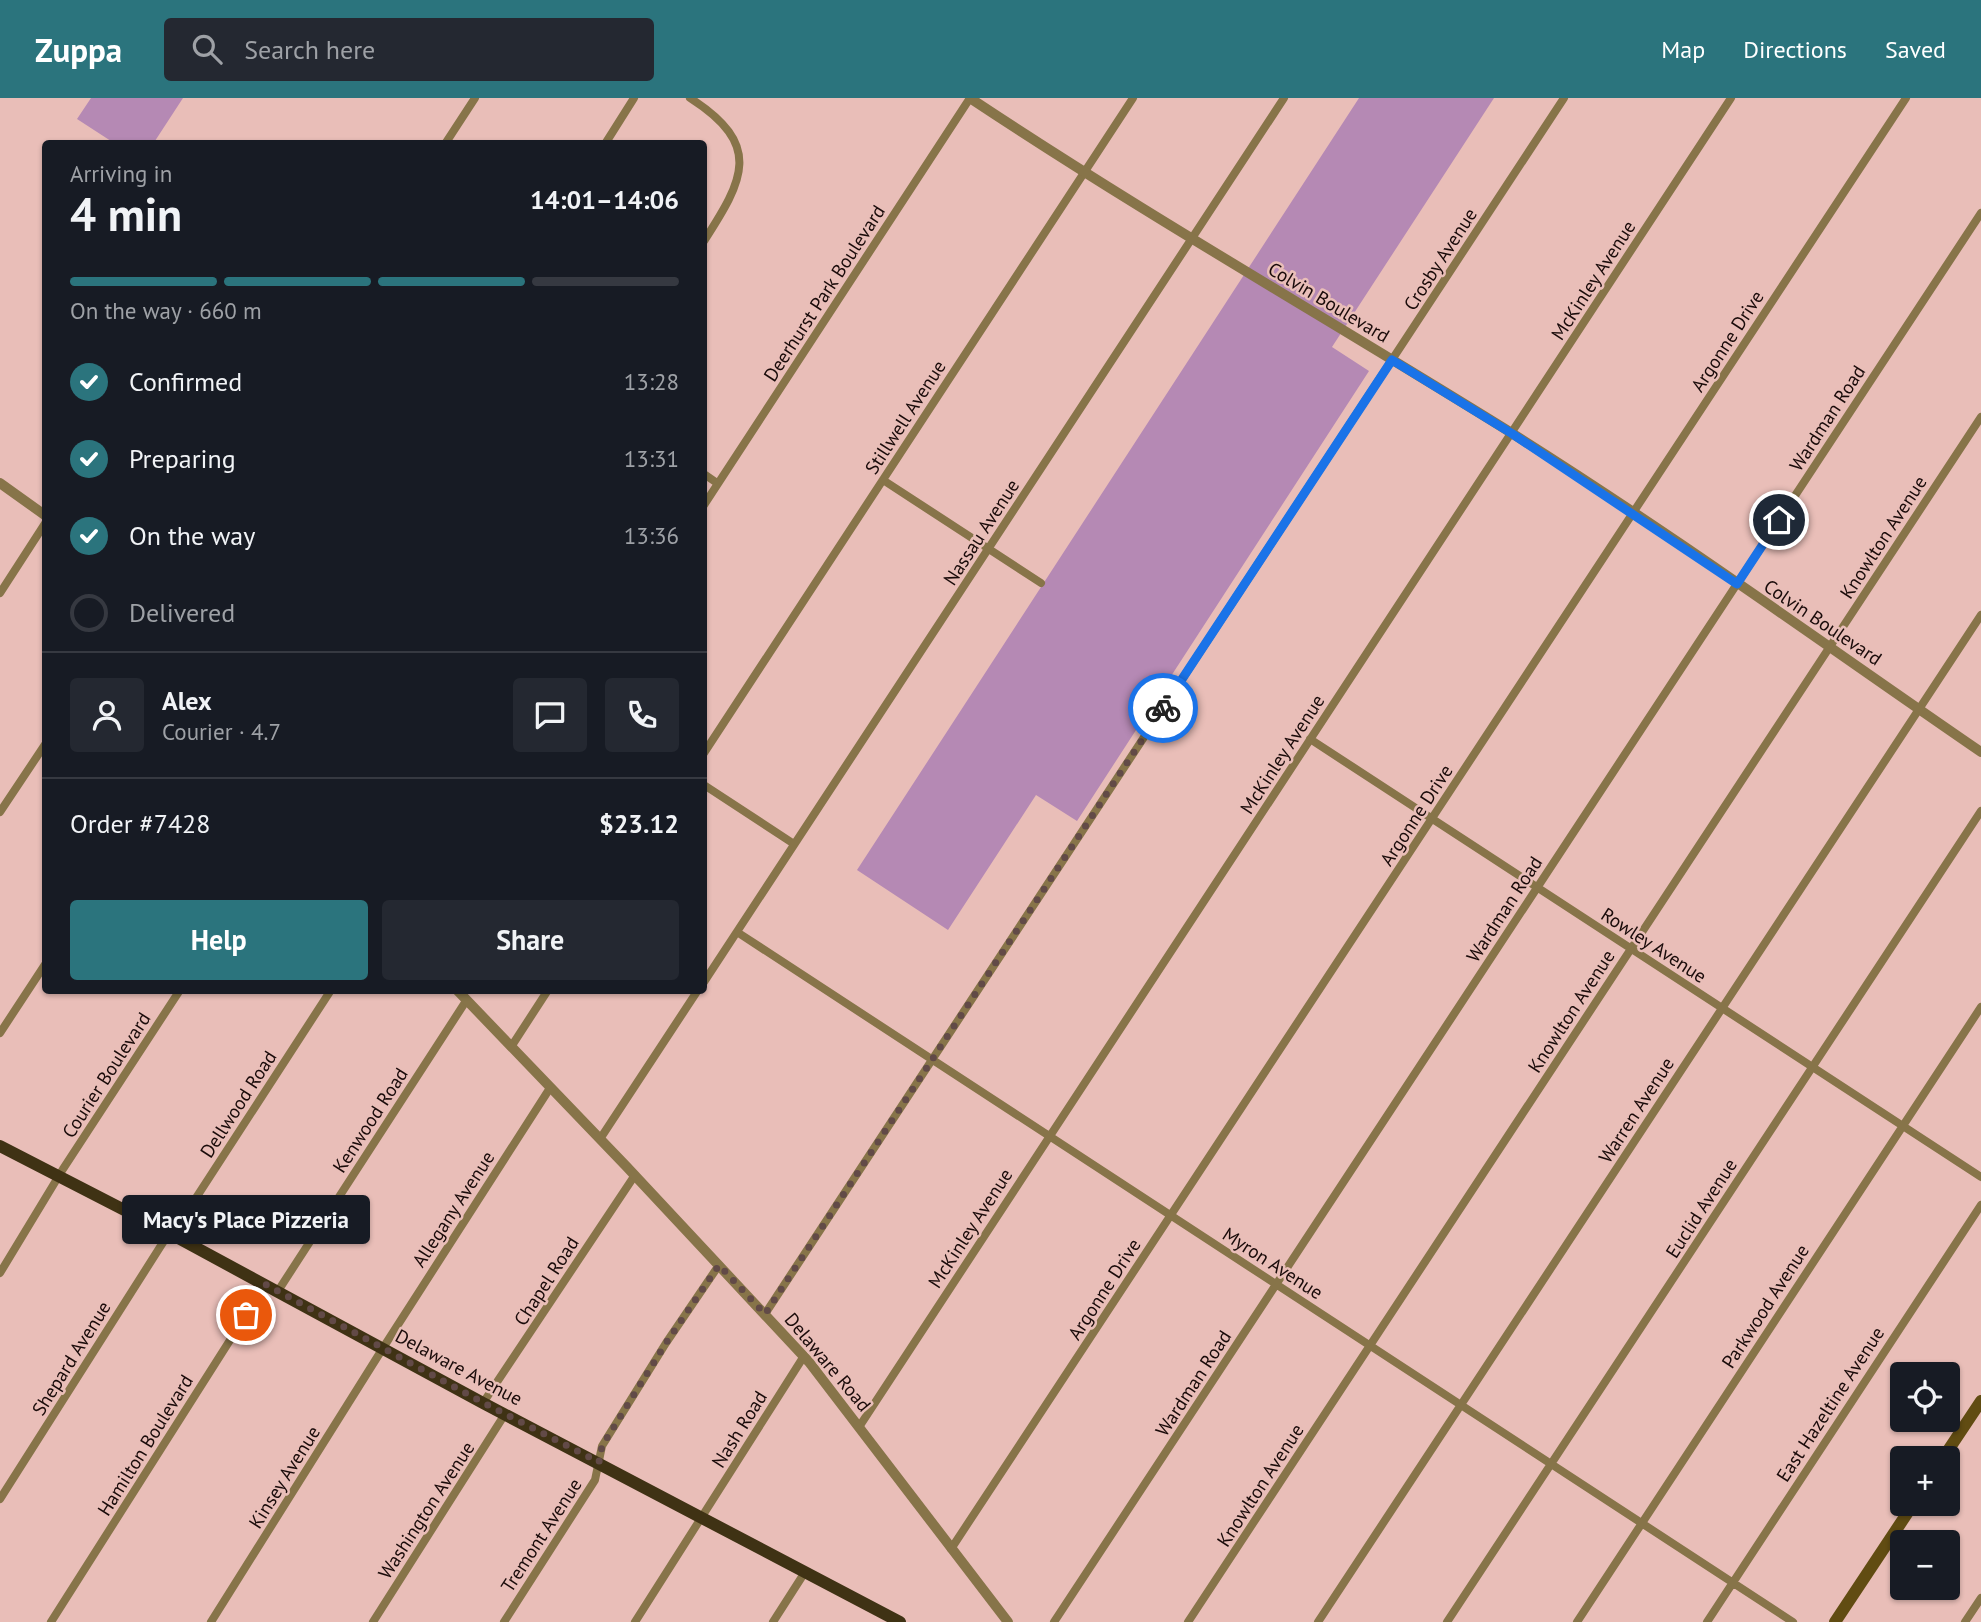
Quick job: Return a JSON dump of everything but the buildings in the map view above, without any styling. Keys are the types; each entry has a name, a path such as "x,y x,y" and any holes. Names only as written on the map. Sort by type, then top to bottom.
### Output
{"main road":[{"name":"Delaware Avenue","path":"0,1146 169,1233 505,1415 900,1622"},
{"path":"1951,1446 1981,1401"},
{"path":"1835,1622 1905,1516"}],"street":[{"path":"448,140 475,98"},
{"path":"608,140 634,98"},
{"path":"690,98 710,110 729,130 739,164 730,200 707,236"},
{"name":"Colvin Boulevard","path":"970,98 1084,173 1511,433 1634,513 1981,752"},
{"name":"Deerhurst Park Boulevard","path":"707,500 970,98"},
{"name":"Stillwell Avenue","path":"707,748 1133,98"},
{"name":"Nassau Avenue","path":"707,977 1284,98"},
{"name":"Crosby Avenue","path":"765,1314 1564,98"},
{"name":"McKinley Avenue","path":"859,1427 1731,98"},
{"name":"Argonne Drive","path":"951,1549 1906,98"},
{"name":"Wardman Road","path":"1054,1622 1981,213"},
{"name":"Knowlton Avenue","path":"1188,1622 1981,417"},
{"path":"707,476 717,483"},
{"path":"883,480 1041,583"},
{"path":"0,483 42,513"},
{"path":"0,593 42,528"},
{"name":"Warren Avenue","path":"1318,1622 1981,615"},
{"name":"Rowley Avenue","path":"1310,739 1981,1177"},
{"path":"0,812 42,749"},
{"path":"707,787 794,844"},
{"name":"Euclid Avenue","path":"1447,1622 1981,811"},
{"name":"Myron Avenue","path":"737,932 1793,1622"},
{"path":"0,1033 42,970"},
{"name":"Courier Boulevard","path":"0,1273 177,994"},
{"name":"Dellwood Road","path":"169,1233 181,1221 328,994"},
{"name":"Delaware Road","path":"460,994 804,1356 1008,1622"},
{"path":"511,1047 545,994"},
{"path":"600,1139 695,994"},
{"name":"Kenwood Road","path":"278,1291 466,1001"},
{"name":"Parkwood Avenue","path":"1577,1622 1981,1007"},
{"name":"Allegany Avenue","path":"383,1348 551,1088"},
{"name":"Chapel Road","path":"484,1403 635,1175"},
{"name":"East Hazeltine Avenue","path":"1707,1622 1981,1205"},
{"name":"Shepard Avenue","path":"0,1499 169,1233"},
{"name":"Tremont Avenue","path":"504,1622 595,1480 602,1446 666,1343 719,1265"},
{"name":"Hamilton Boulevard","path":"51,1622 265,1284"},
{"name":"Kinsey Avenue","path":"211,1622 383,1348"},
{"name":"Nash Road","path":"635,1622 804,1356"},
{"name":"Washington Avenue","path":"373,1622 505,1415"},
{"path":"773,1622 805,1572"},
{"path":"1965,1622 1981,1598"}],"shaded area":[{"path":"91,98 183,98 156,140 109,140 77,119"},
{"path":"1359,98 1494,98 1332,347 1369,371 1077,821 1036,795 948,930 857,870"}],"way so far":[{"path":"246,1315 265,1284 599,1462 602,1446 666,1343 719,1265 765,1314 1163,708"}],"place":[{"name":"Macy's Place Pizzeria","path":"246,1315"}],"route":[{"path":"1163,708 1392,360 1511,433 1737,584 1779,520"}]}
